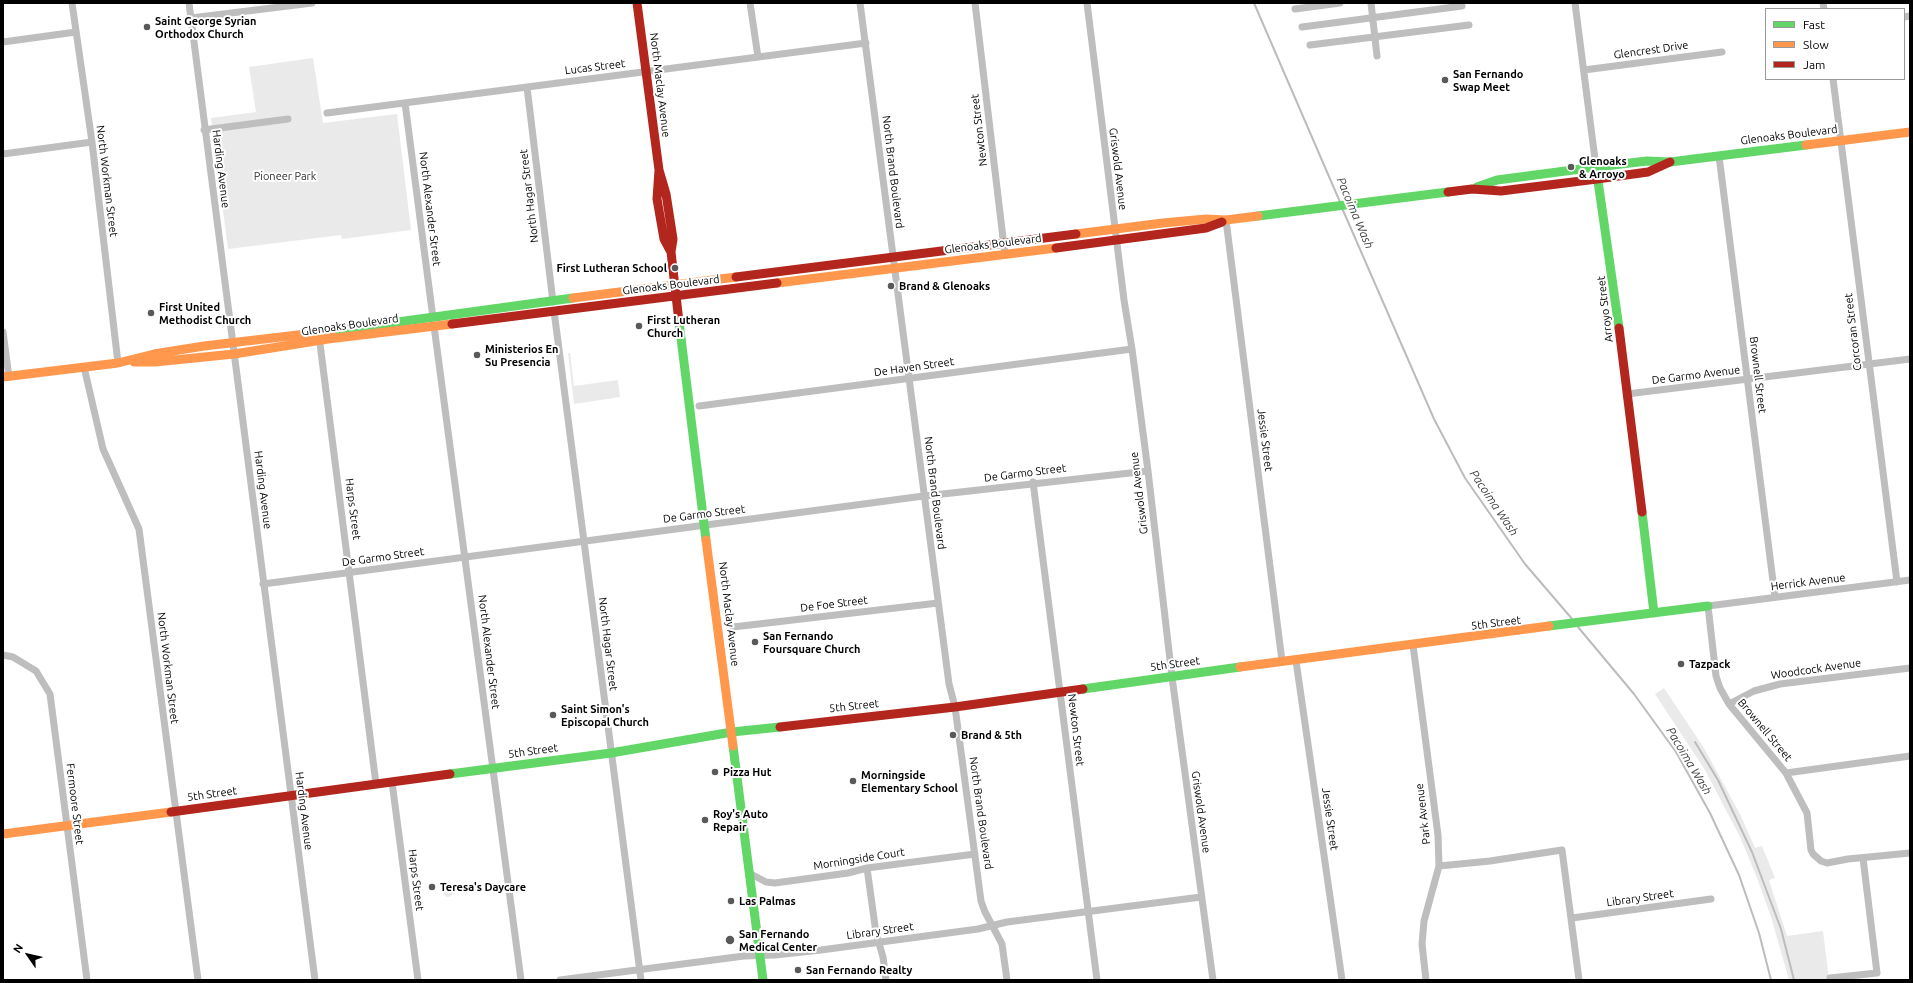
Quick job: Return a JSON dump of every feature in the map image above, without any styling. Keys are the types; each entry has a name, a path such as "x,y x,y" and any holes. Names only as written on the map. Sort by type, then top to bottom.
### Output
{"main road":[{"name":"North Maclay Avenue","path":"637,3 659,170 657,199 664,238 671,252 763,980"},
{"name":"Glenoaks Boulevard","path":"1472,189 1497,180 1596,167 1647,161 1670,162 1910,132"},
{"name":"Glenoaks Boulevard","path":"554,307 675,285 1114,229 1206,219 1226,220 1472,189 1501,191 1598,179 1648,172 1670,162"},
{"name":"Arroyo Street","path":"1596,167 1611,263 1654,613"},
{"name":"Glenoaks Boulevard","path":"118,362 155,362 234,354 319,337 433,322 554,307 676,297 1116,241 1206,228 1226,220"},
{"name":"Glenoaks Boulevard","path":"6,377 118,362 154,354 232,342 319,337"},
{"name":"5th Street","path":"3,834 611,753 732,732 955,707 1282,661 1296,661 1591,623 1708,606"}],"street":[{"name":"North Workman Street","path":"72,3 92,142 118,362"},
{"name":"Harding Avenue","path":"189,3 204,130 315,980"},
{"path":"191,18 312,3"},
{"path":"750,3 758,57"},
{"name":"North Brand Boulevard","path":"860,3 938,603 949,684 955,707 982,905 1002,944 1007,980"},
{"name":"Newton Street","path":"975,3 1005,255"},
{"name":"Griswold Avenue","path":"1087,3 1114,229 1148,470 1172,677 1212,980"},
{"path":"1295,9 1340,3"},
{"path":"1371,3 1378,56"},
{"name":"Arroyo Street","path":"1575,3 1596,167"},
{"path":"1302,27 1462,6"},
{"path":"1310,45 1469,25"},
{"path":"3,42 76,32"},
{"name":"Lucas Street","path":"327,113 866,43"},
{"name":"Glencrest Drive","path":"1584,70 1722,52"},
{"name":"Corcoran Street","path":"1833,80 1868,365 1897,582"},
{"name":"North Hagar Street","path":"527,87 641,980"},
{"name":"North Alexander Street","path":"405,103 521,980"},
{"path":"204,130 288,119"},
{"path":"3,154 92,142"},
{"name":"Brownell Street","path":"1719,156 1775,597"},
{"name":"Jessie Street","path":"1226,220 1282,661"},
{"path":"3,332 6,377"},
{"name":"Harps Street","path":"319,337 376,784"},
{"name":"De Haven Street","path":"699,406 1132,349"},
{"name":"De Garmo Avenue","path":"1627,394 1910,360"},
{"name":"North Workman Street","path":"84,367 103,449 139,529 198,980"},
{"name":"De Garmo Street","path":"263,584 924,496 1033,482 1148,470"},
{"name":"Newton Street","path":"1033,482 1097,980"},
{"name":"Herrick Avenue","path":"1708,606 1910,580"},
{"name":"De Foe Street","path":"733,627 938,603"},
{"name":"Brownell Street","path":"1708,606 1716,676 1720,688 1729,704 1786,773 1807,813 1811,850 1816,858 1821,861 1831,863 1863,858"},
{"name":"Park Avenue","path":"1413,645 1438,835 1439,866 1424,921 1422,944 1426,980"},
{"name":"Fermoore Street","path":"3,655 13,657 36,671 50,694 87,980"},
{"name":"Jessie Street","path":"1296,661 1342,980"},
{"name":"Woodcock Avenue","path":"1729,704 1754,691 1780,684 1910,668"},
{"path":"1786,773 1910,756"},
{"name":"Harps Street","path":"392,782 418,980"},
{"path":"1439,866 1490,861 1562,850 1579,980"},
{"path":"1830,978 1877,973 1863,858 1910,853"},
{"name":"Morningside Court","path":"749,873 766,882 775,883 848,873 867,868 975,854"},
{"path":"867,868 878,942 883,957 886,980"},
{"name":"Library Street","path":"560,980 744,956 760,956 878,942 978,929 1007,922 1201,897"},
{"name":"Library Street","path":"1572,918 1711,900"}],"green space":[{"name":"Pioneer Park","path":"313,58 323,123 397,114 411,230 342,239 341,235 228,249 211,118 256,112 249,67"},
{"path":"568,353 570,353 574,386 618,380 620,397 574,404"},
{"path":"1664,688 1704,748 1741,816 1755,848 1762,846 1775,878 1769,880 1787,936 1823,931 1829,980 1789,980 1771,917 1740,837 1705,770 1655,694"},
{"path":"448,887 453,892 448,897 443,892"}],"waterway":[{"name":"Pacoima Wash","path":"1254,3 1340,202"},
{"name":"Pacoima Wash","path":"1342,208 1434,419 1465,478 1525,564 1573,620"},
{"name":"Pacoima Wash","path":"1578,627 1634,694 1676,752 1710,813 1739,875 1759,933 1771,980"},
{"path":"1695,742 1718,780 1752,852 1781,929 1794,980"}],"traffic: fast":[{"path":"1477,187 1497,180 1596,167 1647,161 1670,162 1806,145"},
{"path":"1596,167 1619,328"},
{"path":"1258,216 1448,192"},
{"path":"332,331 573,298"},
{"path":"679,322 706,540"},
{"path":"1642,512 1654,613"},
{"path":"1549,626 1708,606"},
{"path":"1083,689 1240,667"},
{"path":"450,774 611,753 732,732 780,727"},
{"path":"733,746 763,980"}],"traffic: slow":[{"path":"1806,145 1910,132"},
{"path":"1076,234 1163,223 1206,219 1226,220 1258,216"},
{"path":"777,283 1056,248"},
{"path":"573,298 736,277"},
{"path":"134,362 155,362 234,354 328,339 452,324"},
{"path":"3,377 118,363 154,354 204,346 332,331"},
{"path":"706,540 733,746"},
{"path":"1240,667 1549,626"},
{"path":"3,834 171,812"}],"traffic: jam":[{"path":"637,3 659,170 657,199 664,239 671,252"},
{"path":"1448,192 1472,189 1501,191 1597,179 1648,172 1670,162"},
{"path":"659,170 666,194 673,239 671,252 679,322"},
{"path":"1056,248 1206,228 1222,222"},
{"path":"736,277 1076,234"},
{"path":"452,324 777,283"},
{"path":"1619,328 1642,512"},
{"path":"780,727 955,707 1083,689"},
{"path":"171,812 450,774"}],"place":[{"name":"Saint George Syrian Orthodox Church","path":"147,27"},
{"name":"San Fernando Swap Meet","path":"1445,80"},
{"name":"Glenoaks & Arroyo","path":"1571,167"},
{"name":"First Lutheran School","path":"675,268"},
{"name":"Brand & Glenoaks","path":"891,286"},
{"name":"First United Methodist Church","path":"151,313"},
{"name":"First Lutheran Church","path":"639,326"},
{"name":"Ministerios En Su Presencia","path":"477,355"},
{"name":"San Fernando Foursquare Church","path":"755,642"},
{"name":"Tazpack","path":"1681,664"},
{"name":"Saint Simon's Episcopal Church","path":"553,715"},
{"name":"Brand & 5th","path":"953,735"},
{"name":"Pizza Hut","path":"715,772"},
{"name":"Morningside Elementary School","path":"853,781"},
{"name":"Roy's Auto Repair","path":"705,820"},
{"name":"Teresa's Daycare","path":"432,887"},
{"name":"Las Palmas","path":"731,901"},
{"name":"San Fernando Medical Center","path":"730,940"},
{"name":"San Fernando Realty","path":"798,970"}]}
